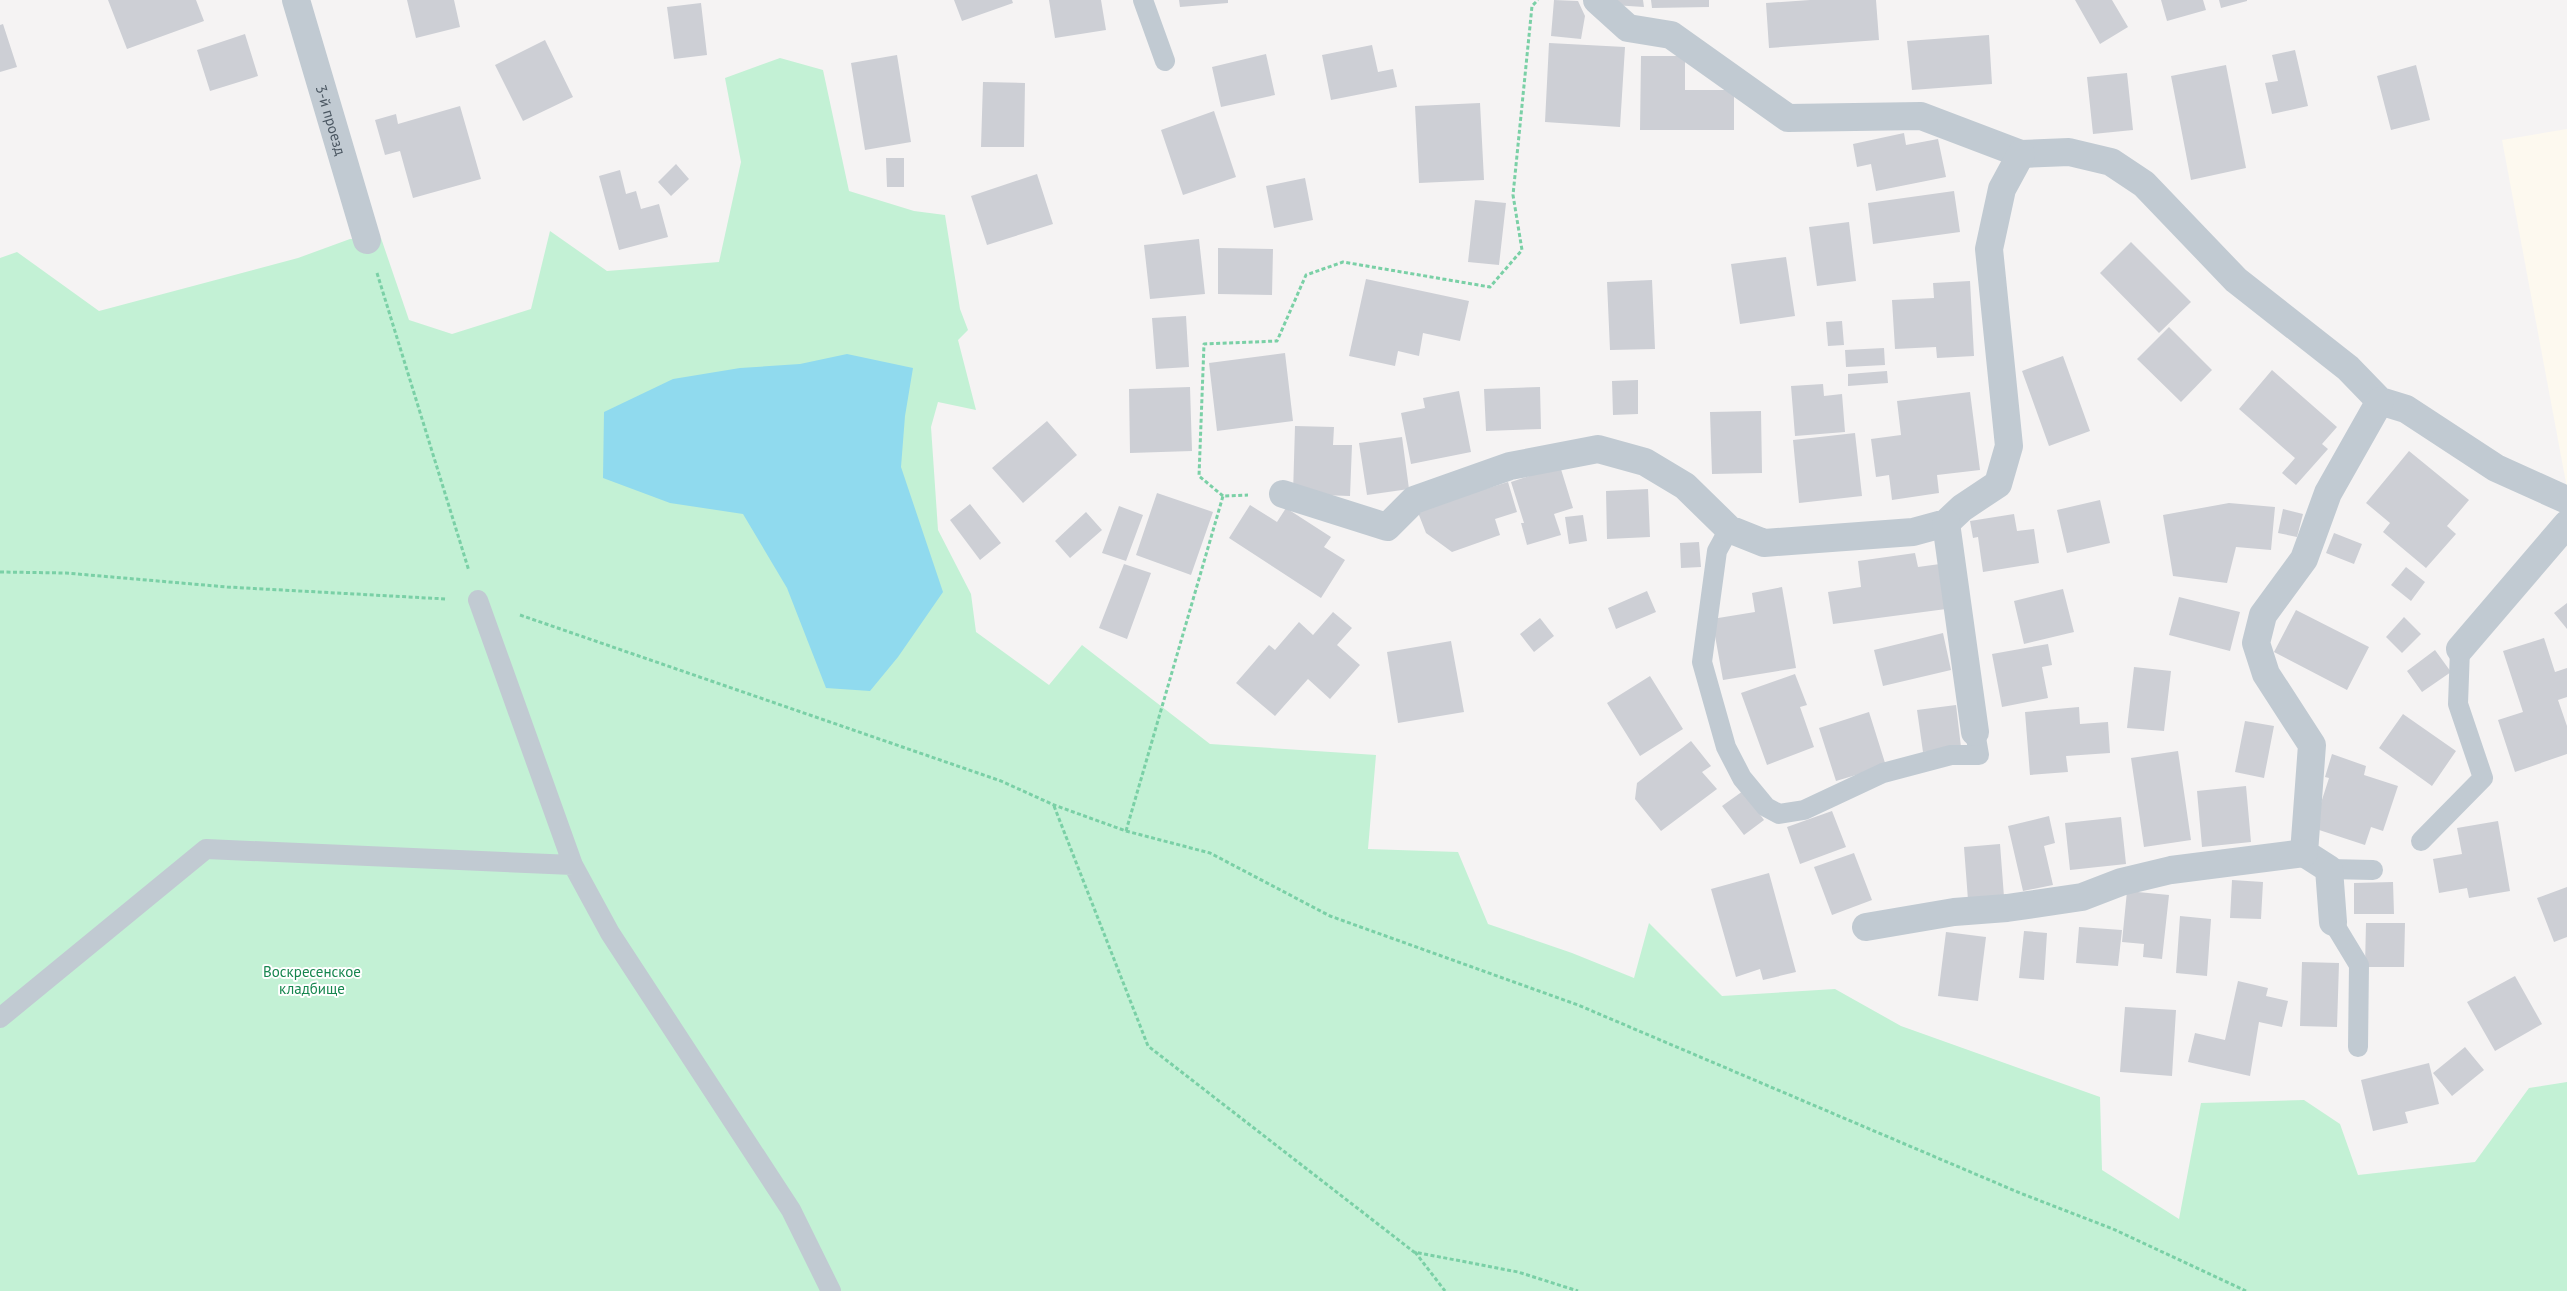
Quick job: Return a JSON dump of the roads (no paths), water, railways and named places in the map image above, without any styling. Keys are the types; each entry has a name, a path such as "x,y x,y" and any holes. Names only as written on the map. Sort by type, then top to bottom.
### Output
{"street":[{"name":"3-й проезд","path":"296,0 366,240"},
{"path":"1597,0 1628,28 1671,35 1788,118 1921,116 2021,154 2069,152 2111,162 2144,184 2236,280 2348,368 2380,401 2406,409 2496,468 2567,500"},
{"path":"1283,494 1386,527 1414,500 1510,466 1598,449 1645,462 1661,471 1685,486 1729,529 1764,543 1913,532 1946,523 1962,508 1998,484 2008,446 1989,249 2002,189 2021,154"},
{"path":"2304,853 2312,745 2266,674 2256,643 2263,615 2304,559 2328,493 2380,401"},
{"path":"1946,523 1975,732"},
{"path":"2460,650 2567,524"},
{"path":"1866,926 1954,912 2007,908 2082,897 2120,882 2171,870 2304,853 2329,869 2333,922"}],"lane":[{"path":"1143,0 1164,61"},
{"path":"1729,529 1717,551 1702,662 1726,747 1742,778 1766,807 1779,814 1804,810 1883,773 1951,755 1979,755 1975,732"},
{"path":"478,600 573,865 610,933 791,1210 830,1291"},
{"path":"2421,842 2483,778 2458,704 2460,650"},
{"path":"0,1018 206,849 573,865"},
{"path":"2329,869 2373,870"},
{"path":"2333,922 2359,965 2358,1047"}],"water":[{"path":"847,354 913,368 905,416 901,467 943,592 898,657 870,691 826,688 787,588 743,514 670,503 603,478 604,412 673,379 740,368 800,364"}],"park label":[{"name":"Воскресенское кладбище","path":"312,980"}]}
